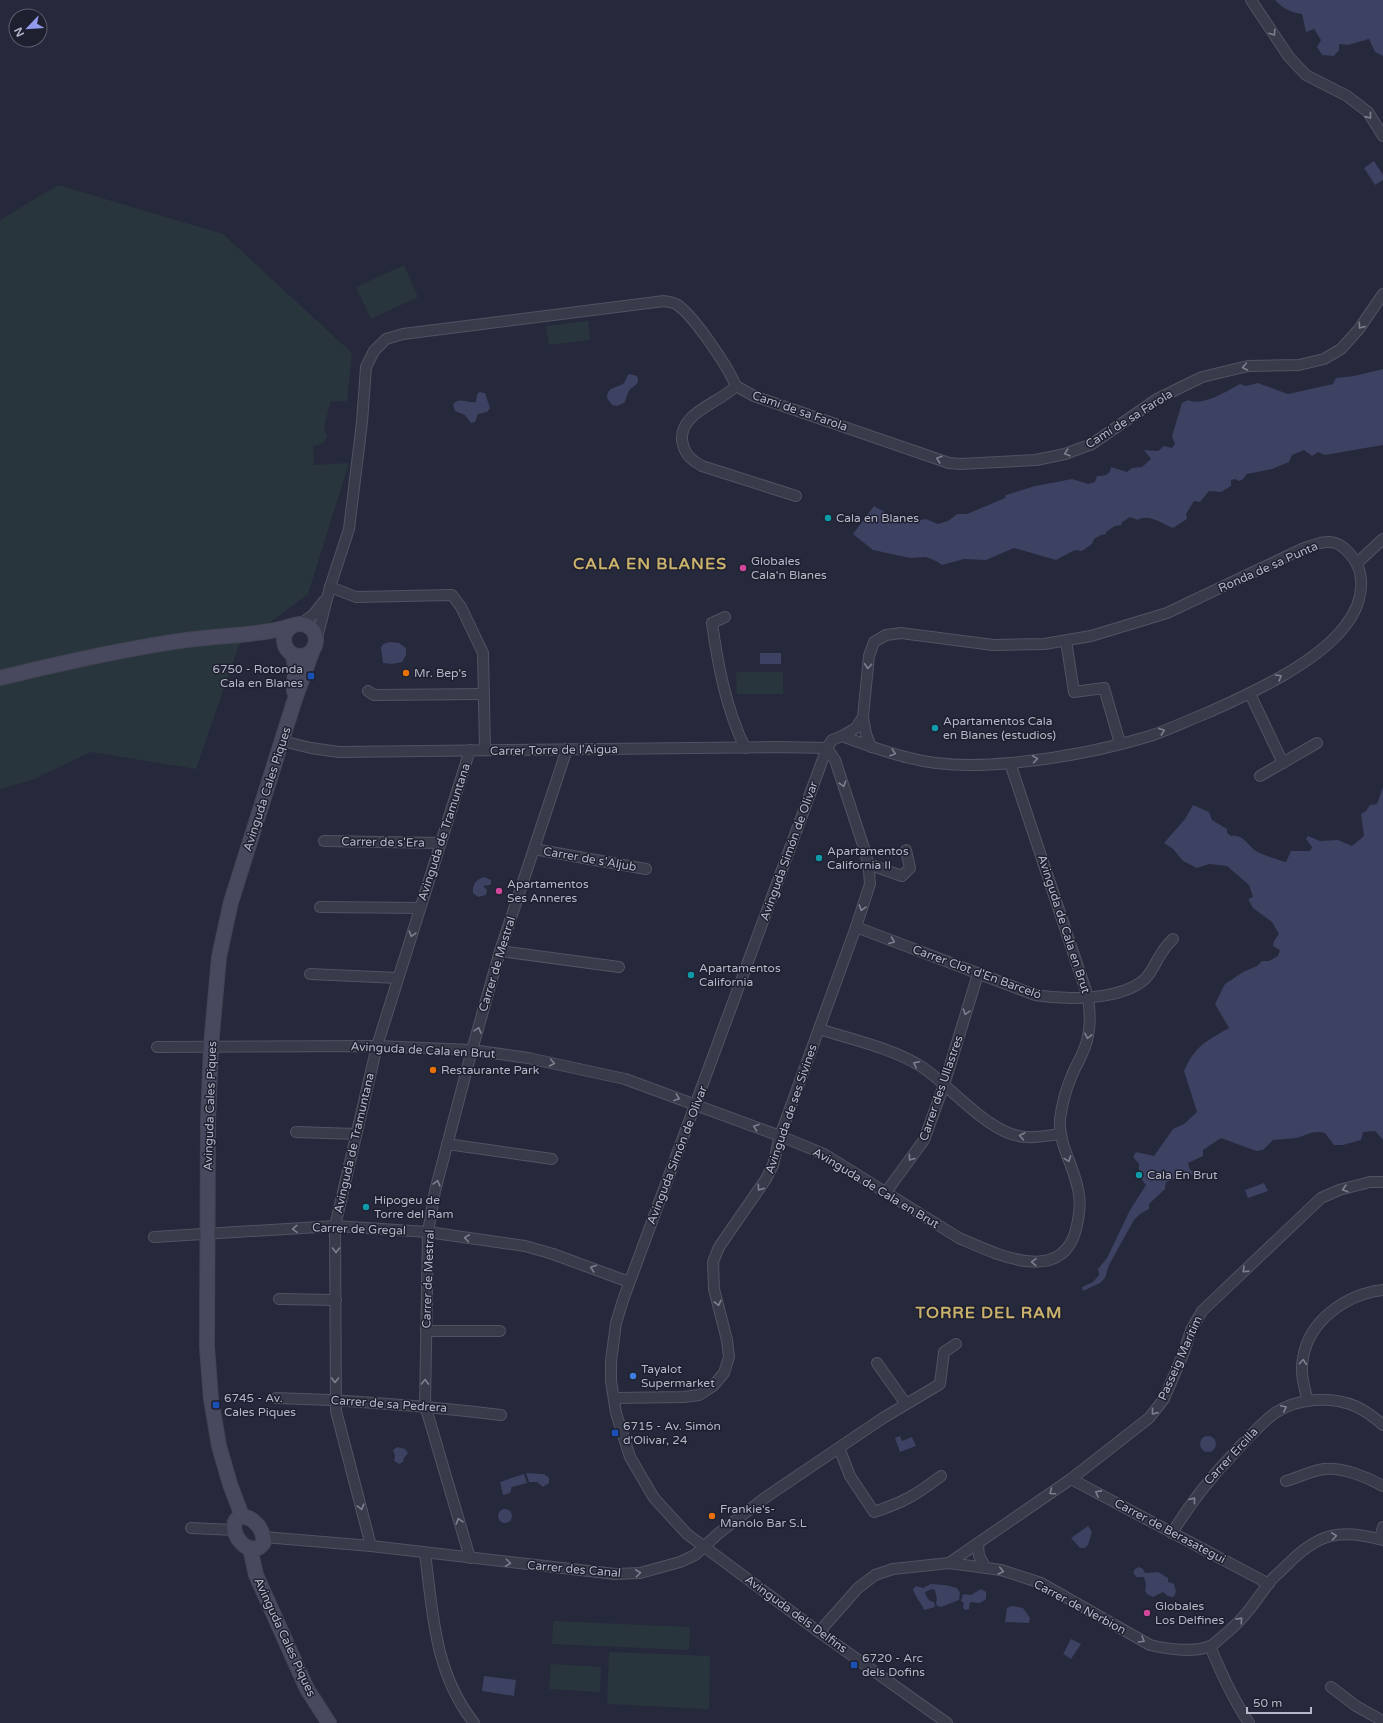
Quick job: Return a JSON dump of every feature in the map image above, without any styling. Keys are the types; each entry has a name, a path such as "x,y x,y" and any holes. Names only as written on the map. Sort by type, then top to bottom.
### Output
{"street":[{"path":"1251,0 1289,57 1306,75 1347,96 1363,108 1368,112 1383,136"},
{"name":"Camí de sa Farola","path":"736,386 754,396 949,463 960,464 1036,460 1065,454 1092,444 1157,399 1202,377 1248,366 1299,365 1324,359 1341,349 1359,329 1383,294"},
{"path":"253,634 277,641 290,652 302,657 312,652 316,645 329,592 349,529 362,422 366,367 374,351 386,338 403,334 664,301 675,304 691,319 730,372 736,386 730,392 699,411 688,422 682,434 683,446 687,455 702,466 796,496"},
{"path":"842,736 910,759 947,764 1010,763 1068,754 1120,743 1149,736 1177,726 1250,694 1310,658 1345,626 1357,607 1361,592 1360,574 1357,563 1383,539"},
{"name":"Ronda de sa Punta","path":"871,746 866,734 863,717 869,656 874,642 886,635 901,633 993,645 1044,644 1091,636 1167,613 1302,549 1319,543 1330,541 1340,546 1350,553 1357,563"},
{"path":"290,652 284,645 284,637 288,628 297,625 314,614 329,592"},
{"path":"329,592 356,597 452,596 462,607 484,652 485,750"},
{"path":"725,617 712,623 719,667 730,712 745,748"},
{"path":"0,678 42,668 174,642 205,637 253,634 297,625 309,626 314,630 317,638"},
{"path":"1066,640 1074,692 1104,688 1120,743"},
{"name":"Avinguda Cales Piques","path":"290,652 295,666 294,702"},
{"name":"Avinguda Cales Piques","path":"242,1516 230,1484 219,1446 211,1399 207,1347 208,1120 211,1046 219,957 231,902 294,702 312,652"},
{"path":"368,691 374,695 484,694"},
{"path":"1250,694 1283,763"},
{"path":"827,748 832,740 856,728 863,717"},
{"name":"Carrer Torre de l'Aigua","path":"282,741 310,748 339,752 827,748"},
{"path":"1260,776 1317,743"},
{"name":"Avinguda de ses Sivines","path":"614,1398 684,1397 699,1395 713,1386 724,1373 729,1357 728,1346 714,1289 713,1262 719,1247 766,1179 773,1165 780,1136 856,927 870,884 868,864 835,760 827,748"},
{"name":"Avinguda Simón de Olivar","path":"704,1546 687,1534 668,1515 646,1486 630,1457 616,1413 611,1381 612,1344 616,1323 629,1282 696,1105 827,748"},
{"name":"Carrer de Mestral","path":"470,1558 425,1406 428,1232 435,1191 447,1144 500,951 567,749"},
{"name":"Avinguda de Tramuntana","path":"372,1546 336,1411 335,1226 377,1046 470,750"},
{"name":"Avinguda de Cala en Brut","path":"157,1047 377,1046 472,1050 528,1058 625,1079 780,1136 824,1154 959,1238 983,1248 1029,1263 1042,1263 1049,1261 1062,1253 1070,1243 1076,1228 1079,1195 1061,1134 1060,1120 1064,1096 1088,1038 1091,1016 1088,997 1010,763"},
{"name":"Carrer de s'Era","path":"324,841 441,843"},
{"name":"Carrer de s'Aljub","path":"534,849 646,869"},
{"path":"868,864 902,876 910,868 906,850"},
{"path":"320,907 420,908"},
{"name":"Carrer Clot d'En Barceló","path":"856,927 1035,995 1065,998 1088,997 1125,991 1138,985 1146,978 1163,950 1172,939"},
{"path":"500,951 619,967"},
{"path":"310,974 398,978"},
{"name":"Carrer des Ullastres","path":"886,1192 924,1140 944,1085 978,974"},
{"path":"819,1029 896,1054 922,1067 963,1102 1006,1132 1026,1138 1061,1134"},
{"path":"296,1132 356,1134"},
{"path":"447,1144 552,1159"},
{"name":"Passeig Marítim","path":"948,1563 978,1544 1070,1479 1149,1418 1164,1399 1184,1352 1191,1330 1202,1311 1322,1198 1339,1190 1370,1182 1383,1182"},
{"name":"Carrer de Gregal","path":"154,1237 335,1226 428,1232 524,1246 554,1254 629,1282"},
{"path":"1308,1401 1302,1376 1303,1358 1307,1345 1316,1328 1323,1318 1349,1299 1365,1293 1383,1290"},
{"path":"279,1299 336,1300"},
{"path":"426,1331 500,1331"},
{"name":"Carrer des Canal","path":"264,1536 372,1546 615,1574 640,1573 680,1562 695,1554 719,1533 766,1497 883,1418 940,1384 944,1352 956,1344"},
{"path":"877,1363 906,1404"},
{"name":"Carrer de sa Pedrera","path":"276,1398 335,1399 425,1406 501,1415"},
{"name":"Carrer Ercilla","path":"1172,1533 1188,1506 1211,1477 1259,1426 1276,1412 1289,1406 1308,1401 1335,1401 1353,1406 1370,1414 1383,1425"},
{"path":"839,1448 850,1476 874,1512 912,1497 941,1476"},
{"path":"1286,1481 1324,1469 1367,1477 1383,1486"},
{"name":"Carrer de Berasategui","path":"1070,1479 1269,1584"},
{"path":"242,1516 249,1517 258,1525 264,1536 264,1542 261,1547 255,1549 250,1548 239,1540 234,1530 234,1522 237,1518 242,1516"},
{"path":"1249,1723 1234,1700 1210,1646 1237,1624 1269,1584 1294,1558 1311,1544 1325,1537 1340,1535 1362,1535 1381,1540 1383,1527"},
{"path":"190,1528 234,1530"},
{"path":"978,1544 979,1556 986,1568"},
{"name":"Avinguda dels Delfins","path":"704,1546 819,1632 947,1723"},
{"name":"Avinguda Cales Piques","path":"250,1548 256,1575 307,1689 328,1723"},
{"path":"425,1553 439,1654 444,1670 468,1716 474,1723"},
{"path":"819,1632 858,1588 876,1575 893,1569 948,1563"},
{"name":"Carrer de Nerbion","path":"948,1563 1001,1570 1041,1583 1150,1645 1169,1649 1186,1650 1210,1646"},
{"path":"1332,1688 1356,1706 1383,1721"}],"shaded area":[{"path":"58,185 223,234 352,353 347,401 331,401 324,427 327,436 323,443 313,446 314,465 349,463 308,594 239,645 196,769 91,752 32,780 0,789 0,220"},
{"path":"404,265 418,297 371,319 356,287"},
{"path":"588,321 590,340 549,345 546,326"},
{"path":"736,672 783,672 783,694 737,694"},
{"path":"553,1621 690,1627 689,1650 552,1644"},
{"path":"609,1652 710,1656 709,1709 607,1704"},
{"path":"551,1664 601,1667 600,1692 549,1689"}],"water":[{"path":"1275,0 1383,0 1383,56 1375,52 1369,39 1348,45 1339,44 1339,50 1334,56 1322,55 1317,47 1321,40 1314,29 1306,32 1302,14 1287,10"},
{"path":"1374,161 1383,175 1383,180 1375,185 1364,168"},
{"path":"1383,369 1383,445 1325,455 1318,452 1312,456 1304,450 1292,455 1289,462 1272,469 1247,474 1239,481 1235,479 1231,480 1231,486 1221,492 1209,491 1200,502 1194,501 1186,514 1187,519 1173,528 1151,518 1142,518 1138,520 1130,517 1121,523 1122,525 1115,526 1106,532 1106,534 1094,539 1092,544 1082,551 1075,550 1056,560 1014,548 986,560 964,559 942,565 926,557 910,558 873,550 853,534 874,506 904,523 926,519 938,524 948,521 957,514 967,514 1005,498 1006,495 1035,486 1072,479 1088,484 1095,482 1097,476 1108,473 1111,467 1127,472 1132,468 1142,467 1151,459 1144,450 1158,451 1164,446 1172,448 1175,444 1172,436 1182,403 1188,400 1194,402 1207,400 1240,384 1246,386 1258,383 1288,394 1333,384 1336,378 1354,376"},
{"path":"629,374 637,376 637,383 627,394 624,403 617,406 612,405 607,398 609,391 624,383"},
{"path":"479,392 485,393 490,408 487,412 478,414 475,422 471,423 465,415 455,411 453,405 457,401 476,402"},
{"path":"390,642 399,643 406,648 406,655 402,662 392,664 383,663 381,648 383,644"},
{"path":"760,653 781,653 781,664 760,664"},
{"path":"1383,787 1383,1140 1375,1131 1363,1132 1361,1140 1343,1145 1334,1145 1325,1133 1317,1132 1296,1138 1273,1140 1263,1150 1256,1151 1221,1138 1203,1150 1203,1156 1188,1163 1190,1170 1197,1173 1197,1176 1190,1174 1166,1182 1165,1189 1149,1204 1149,1209 1140,1214 1134,1220 1109,1265 1105,1278 1100,1283 1083,1291 1082,1287 1093,1282 1099,1275 1098,1269 1107,1258 1130,1210 1146,1185 1140,1175 1139,1164 1133,1157 1136,1152 1154,1156 1173,1129 1184,1124 1197,1112 1184,1071 1192,1056 1202,1045 1229,1028 1215,1004 1225,984 1243,972 1257,966 1262,961 1269,961 1278,956 1280,950 1273,946 1274,941 1279,934 1272,922 1253,908 1248,899 1253,897 1249,885 1227,866 1209,864 1197,868 1183,861 1173,849 1164,843 1185,819 1193,805 1209,812 1212,820 1227,829 1227,833 1231,836 1242,838 1253,849 1260,853 1286,862 1291,851 1310,851 1312,847 1306,839 1308,836 1320,841 1338,840 1352,846 1364,836 1361,814 1366,811 1370,805 1377,804"},
{"path":"484,877 491,880 491,883 490,885 483,886 487,890 486,895 478,897 473,893 473,887 477,881"},
{"path":"1264,1183 1268,1191 1248,1198 1245,1190"},
{"path":"900,1436 902,1441 912,1437 916,1446 900,1452 895,1438"},
{"path":"1208,1436 1215,1441 1216,1444 1211,1451 1208,1452 1201,1447 1200,1444 1205,1437"},
{"path":"397,1447 405,1449 408,1453 403,1462 399,1464 394,1461 395,1456 393,1450"},
{"path":"526,1473 544,1474 549,1478 549,1483 543,1487 537,1482 529,1482"},
{"path":"524,1474 527,1483 512,1487 510,1493 503,1495 500,1482"},
{"path":"502,1509 508,1509 512,1513 512,1519 508,1523 502,1523 498,1519 498,1513"},
{"path":"1088,1526 1092,1532 1088,1545 1085,1548 1080,1548 1071,1538"},
{"path":"1139,1567 1143,1569 1145,1573 1158,1572 1168,1578 1168,1582 1174,1584 1176,1590 1175,1595 1173,1597 1168,1596 1163,1592 1153,1597 1147,1594 1145,1591 1146,1585 1144,1577 1137,1577 1133,1573 1135,1569"},
{"path":"931,1584 957,1588 960,1593 959,1600 941,1607 937,1606 935,1590 932,1589 925,1592 928,1599 934,1602 935,1607 924,1610 913,1589 916,1586 923,1588"},
{"path":"981,1589 986,1592 986,1599 980,1603 970,1602 969,1609 965,1610 963,1607 964,1603 961,1601 963,1594 971,1595"},
{"path":"1012,1606 1023,1608 1030,1618 1029,1623 1005,1622 1007,1608"},
{"path":"1071,1639 1081,1644 1071,1659 1063,1654"},
{"path":"484,1676 516,1680 514,1696 482,1691"}],"place":[{"name":"Cala en Blanes","path":"828,518"},
{"name":"Globales Cala'n Blanes","path":"743,568"},
{"name":"Mr. Bep's","path":"406,673"},
{"name":"6750 - Rotonda Cala en Blanes","path":"311,676"},
{"name":"Apartamentos Cala en Blanes (estudios)","path":"935,728"},
{"name":"Apartamentos California II","path":"819,858"},
{"name":"Apartamentos Ses Anneres","path":"499,891"},
{"name":"Apartamentos California","path":"691,975"},
{"name":"Restaurante Park","path":"433,1070"},
{"name":"Cala En Brut","path":"1139,1175"},
{"name":"Hipogeu de Torre del Ram","path":"366,1207"},
{"name":"Tayalot Supermarket","path":"633,1376"},
{"name":"6745 - Av. Cales Piques","path":"216,1405"},
{"name":"6715 - Av. Simón d'Olivar, 24","path":"615,1433"},
{"name":"Frankie's- Manolo Bar S.L","path":"712,1516"},
{"name":"Globales Los Delfines","path":"1147,1613"},
{"name":"6720 - Arc dels Dofins","path":"854,1665"}],"district":[{"name":"CALA EN BLANES","path":"650,563"},
{"name":"TORRE DEL RAM","path":"989,1312"}]}
